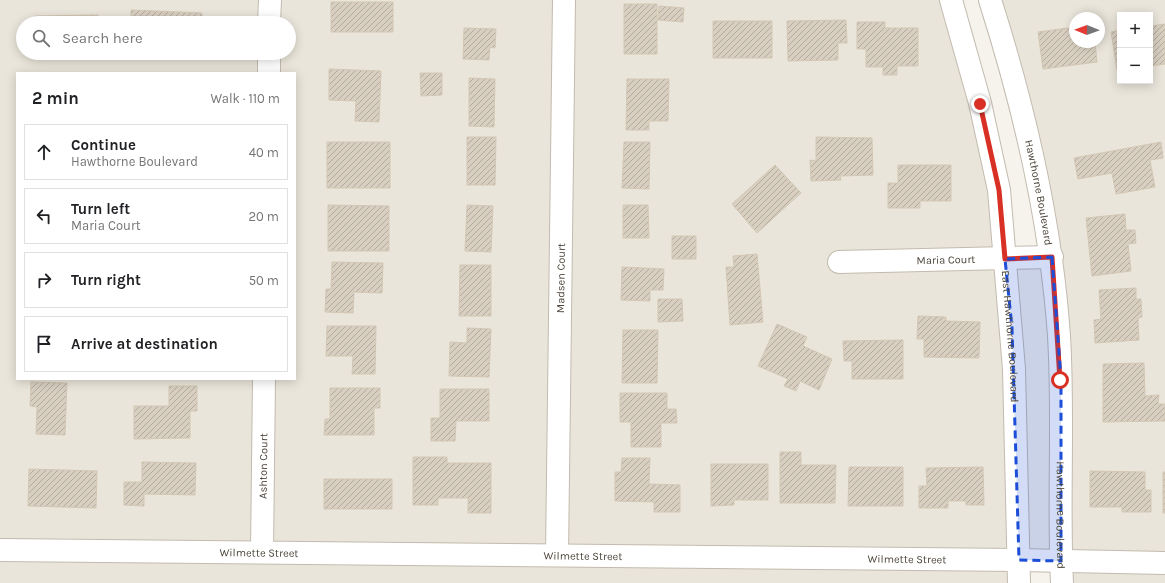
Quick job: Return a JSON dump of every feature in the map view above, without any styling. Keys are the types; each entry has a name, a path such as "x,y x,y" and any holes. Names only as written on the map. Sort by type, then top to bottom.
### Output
{"street":[{"path":"269,16 270,0"},
{"name":"Madsen Court","path":"557,555 564,0"},
{"name":"East Hawthorne Boulevard","path":"951,0 980,104 997,182 1014,369 1019,583"},
{"name":"Hawthorne Boulevard","path":"990,0 1023,113 1036,166 1052,257 1060,380 1062,583"},
{"path":"269,60 269,72"},
{"name":"Maria Court","path":"839,262 1052,257"},
{"name":"Ashton Court","path":"262,552 264,380"},
{"name":"Wilmette Street","path":"0,550 1019,560 1165,563"}],"highlighted area":[{"path":"1052,257 1061,379 1061,561 1019,560 1012,328 1005,259"}],"shaded area":[{"path":"0,0 942,0 969,86 995,224 1008,392 1011,583 0,583"},
{"path":"997,0 1165,0 1165,583 1071,583 1062,258"}],"building":[{"path":"331,2 393,2 393,32 331,32"},
{"path":"624,4 657,4 657,54 624,54"},
{"path":"659,6 684,8 683,22 658,20"},
{"path":"131,10 202,13 202,16 131,16"},
{"path":"98,15 98,16 35,16"},
{"path":"846,20 847,43 838,43 838,60 788,61 787,21"},
{"path":"713,21 772,21 772,58 713,58"},
{"path":"857,22 885,22 885,28 918,28 918,66 897,66 897,75 883,75 883,67 866,67 866,49 857,49"},
{"path":"1165,24 1165,64 1153,66 1153,26"},
{"path":"464,28 496,29 495,48 490,47 489,60 463,59"},
{"path":"1069,28 1069,48 1096,48 1097,62 1043,69 1038,32"},
{"path":"1117,31 1117,70 1111,32"},
{"path":"329,69 381,71 379,122 355,121 356,101 329,100"},
{"path":"420,73 442,73 442,95 421,96"},
{"path":"469,78 495,79 494,127 469,126"},
{"path":"627,79 669,79 668,121 649,121 649,130 626,130"},
{"path":"467,137 496,137 495,185 467,185"},
{"path":"816,137 872,138 873,175 840,176 841,180 811,181 810,160 816,161"},
{"path":"327,142 390,142 390,188 327,188"},
{"path":"624,142 650,142 649,189 622,188"},
{"path":"1161,142 1163,158 1150,160 1155,187 1116,194 1112,173 1078,179 1074,158"},
{"path":"775,165 801,193 757,233 732,204"},
{"path":"898,165 951,165 951,201 920,201 920,208 888,208 888,183 898,183"},
{"path":"328,205 389,206 389,251 328,251"},
{"path":"467,205 493,206 491,252 465,251"},
{"path":"623,205 648,205 649,238 623,238"},
{"path":"1125,214 1126,230 1135,230 1136,243 1128,244 1131,271 1092,276 1086,218"},
{"path":"672,236 696,236 696,259 672,259"},
{"path":"757,254 763,322 730,325 726,267 734,267 733,256"},
{"path":"332,262 383,263 382,293 354,292 353,313 325,312 326,289 331,289"},
{"path":"460,265 491,265 491,316 459,316"},
{"path":"622,267 664,269 663,290 650,290 650,301 621,300"},
{"path":"1136,288 1136,299 1141,299 1142,317 1138,318 1139,340 1095,343 1094,320 1101,319 1099,290"},
{"path":"658,299 682,299 683,321 658,322"},
{"path":"918,316 946,317 946,321 980,322 979,358 924,357 924,339 917,339"},
{"path":"777,324 807,337 803,346 832,359 819,390 800,381 796,391 784,386 788,379 758,366"},
{"path":"327,326 376,326 375,374 352,374 353,356 326,356"},
{"path":"467,328 491,329 489,377 449,376 450,342 467,343"},
{"path":"623,330 658,330 657,383 622,383"},
{"path":"903,340 903,379 852,379 852,361 844,361 843,341"},
{"path":"1144,363 1145,396 1159,395 1158,404 1165,404 1165,421 1103,422 1103,364"},
{"path":"31,382 67,383 65,435 36,434 37,407 30,406"},
{"path":"169,386 197,386 197,411 190,411 190,438 134,439 134,406 169,406"},
{"path":"330,388 380,388 380,408 374,408 374,435 324,435 325,419 330,419"},
{"path":"440,389 489,389 489,421 456,421 455,441 431,441 431,418 440,418"},
{"path":"620,393 667,393 667,409 676,409 677,423 661,423 661,447 631,447 631,422 620,422"},
{"path":"780,452 801,452 801,465 836,465 835,503 780,503"},
{"path":"413,457 447,457 447,463 491,463 491,513 468,513 468,498 438,498 438,505 413,505"},
{"path":"622,458 650,458 649,484 680,485 680,512 654,512 654,502 615,501 615,472 621,472"},
{"path":"142,462 196,463 195,495 144,494 144,506 124,505 124,482 142,482"},
{"path":"711,464 768,464 768,500 734,500 734,505 711,506"},
{"path":"849,467 903,467 903,506 848,506"},
{"path":"983,467 984,505 966,505 966,501 948,501 948,508 919,508 919,486 927,486 926,468"},
{"path":"29,469 97,471 96,508 28,506"},
{"path":"1090,471 1145,472 1145,490 1151,490 1151,512 1122,512 1122,507 1090,507"},
{"path":"1163,472 1165,472 1165,513 1163,513"},
{"path":"324,479 392,479 392,509 324,509"}],"route":[{"path":"980,104 999,190 1005,259 1052,257 1059,336 1060,380"}]}
